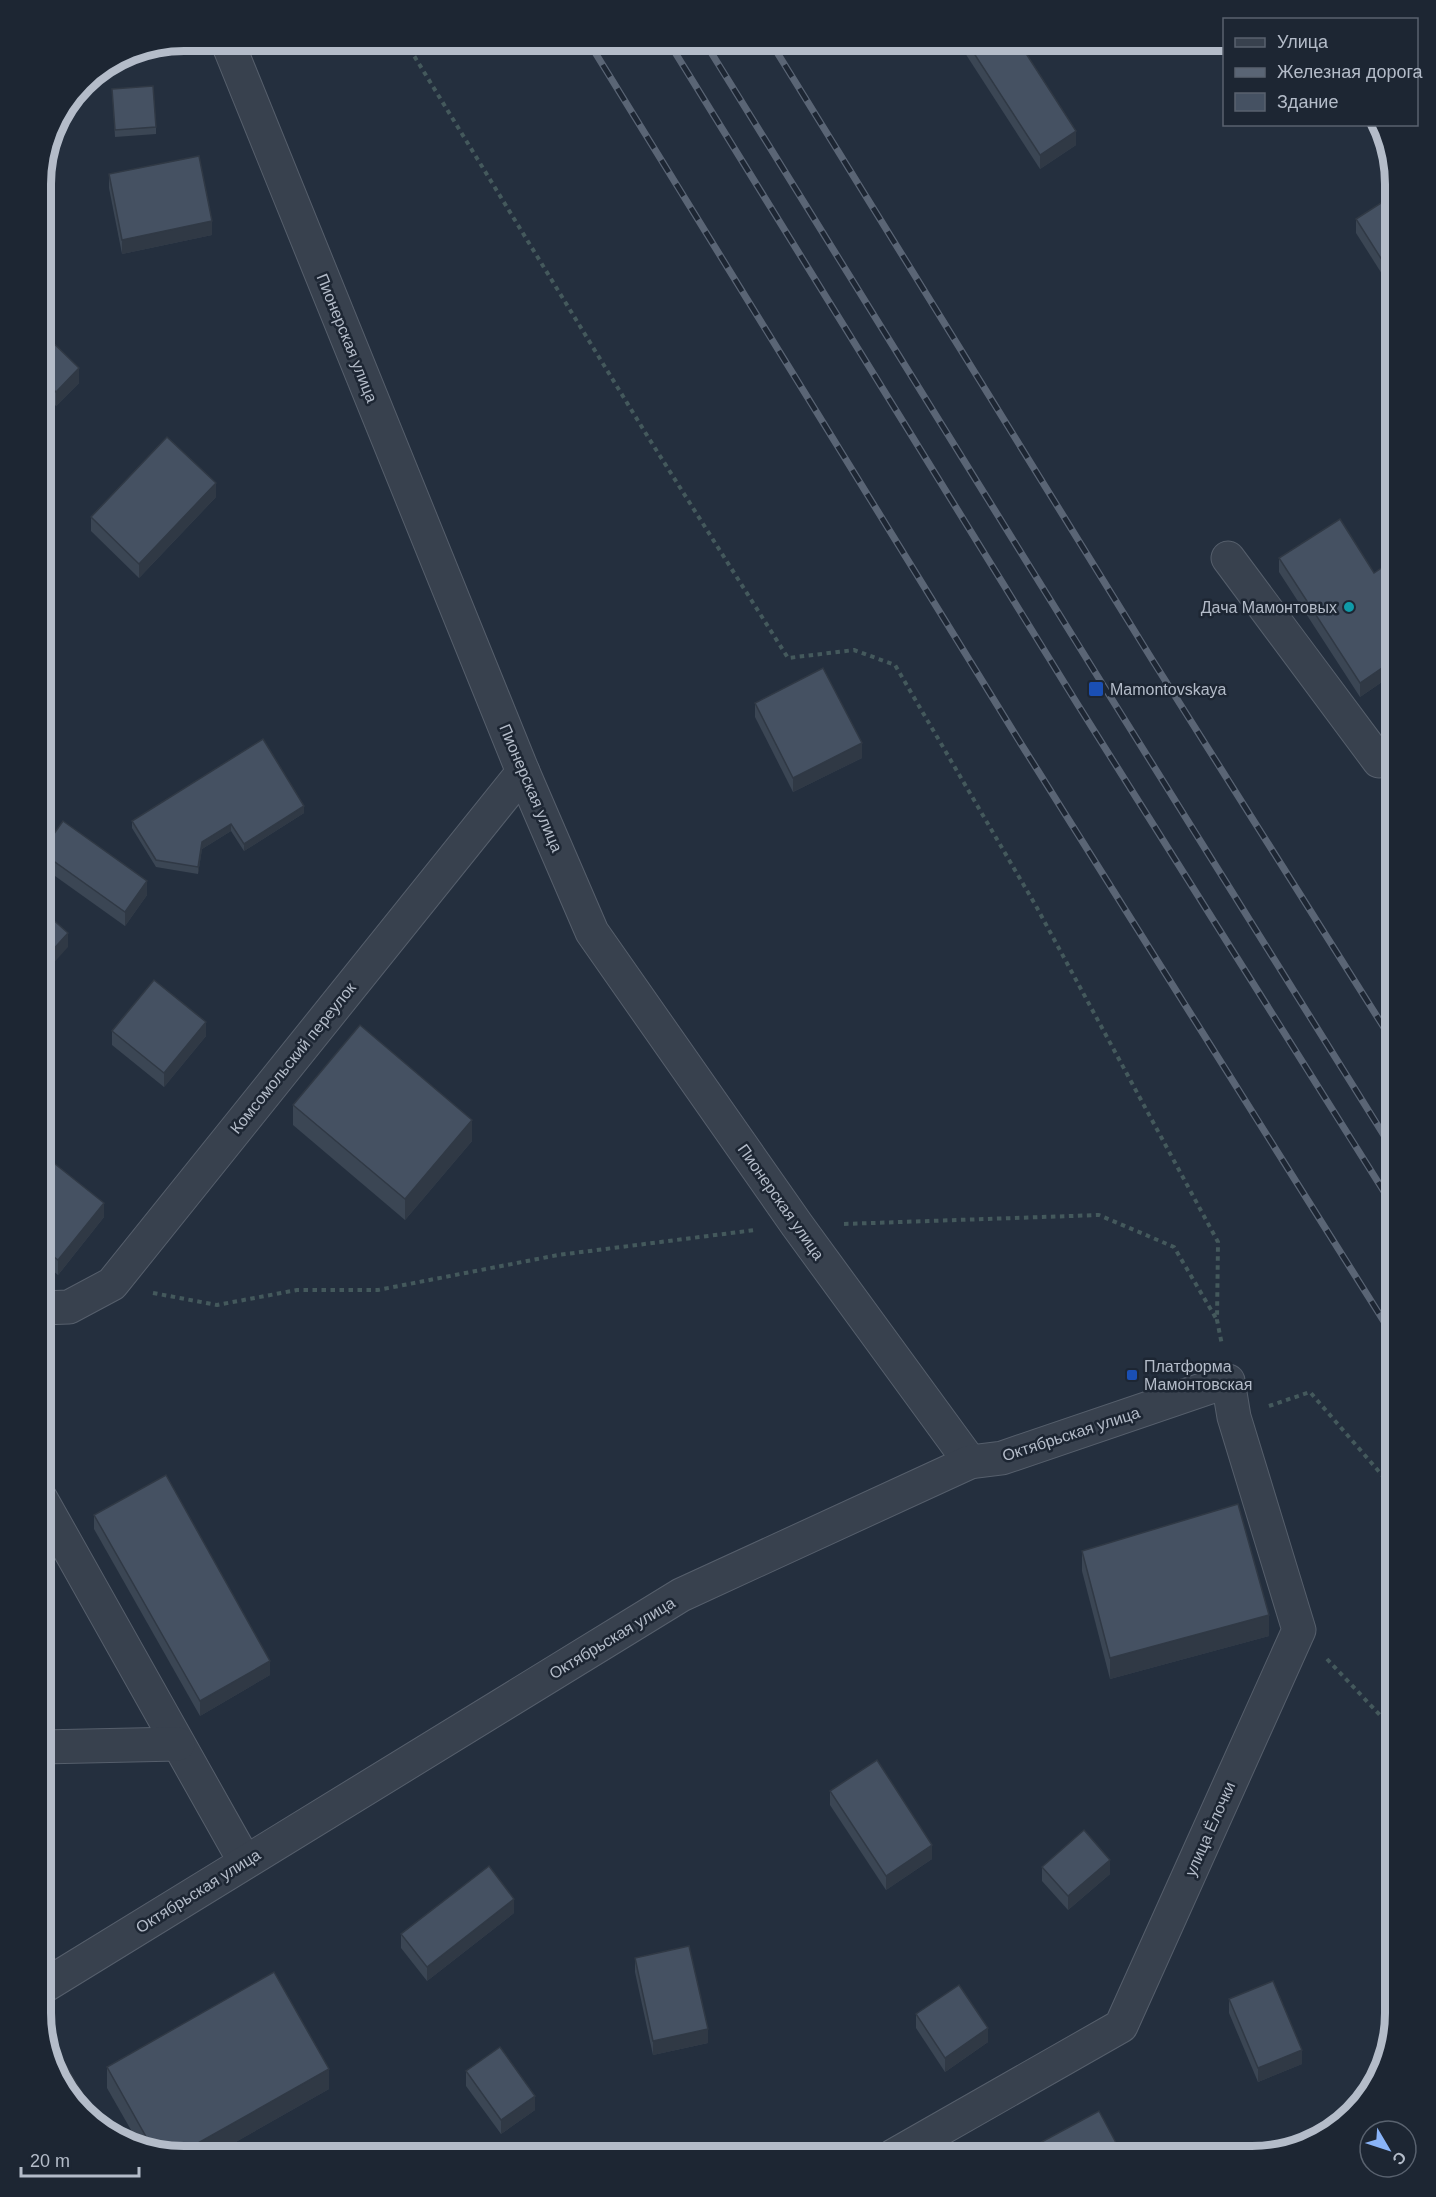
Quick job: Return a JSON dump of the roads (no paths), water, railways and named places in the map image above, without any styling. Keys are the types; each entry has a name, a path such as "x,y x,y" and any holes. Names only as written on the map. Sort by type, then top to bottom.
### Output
{"street":[{"name":"Пионерская улица","path":"231,51 522,772 592,932 796,1225 970,1462"},
{"path":"1228,558 1379,761 1385,759"},
{"name":"Комсомольский переулок","path":"51,1308 69,1307 112,1284 522,772"},
{"name":"Октябрьская улица","path":"51,1981 681,1595 970,1462 1002,1458 1228,1381 1234,1417 1299,1630"},
{"path":"51,1517 245,1862"},
{"name":"улица Ёлочки","path":"911,2146 1121,2026 1299,1630"},
{"path":"51,1747 178,1744"}],"railway":[{"path":"594,51 1018,739 1385,1323"},
{"path":"674,51 1078,705 1385,1193"},
{"path":"710,51 1385,1137"},
{"path":"776,51 1153,661 1385,1029"}],"place":[{"name":"Дача Мамонтовых","path":"1349,607"},
{"name":"Mamontovskaya","path":"1096,689"},
{"name":"Платформа Мамонтовская","path":"1132,1375"}]}
